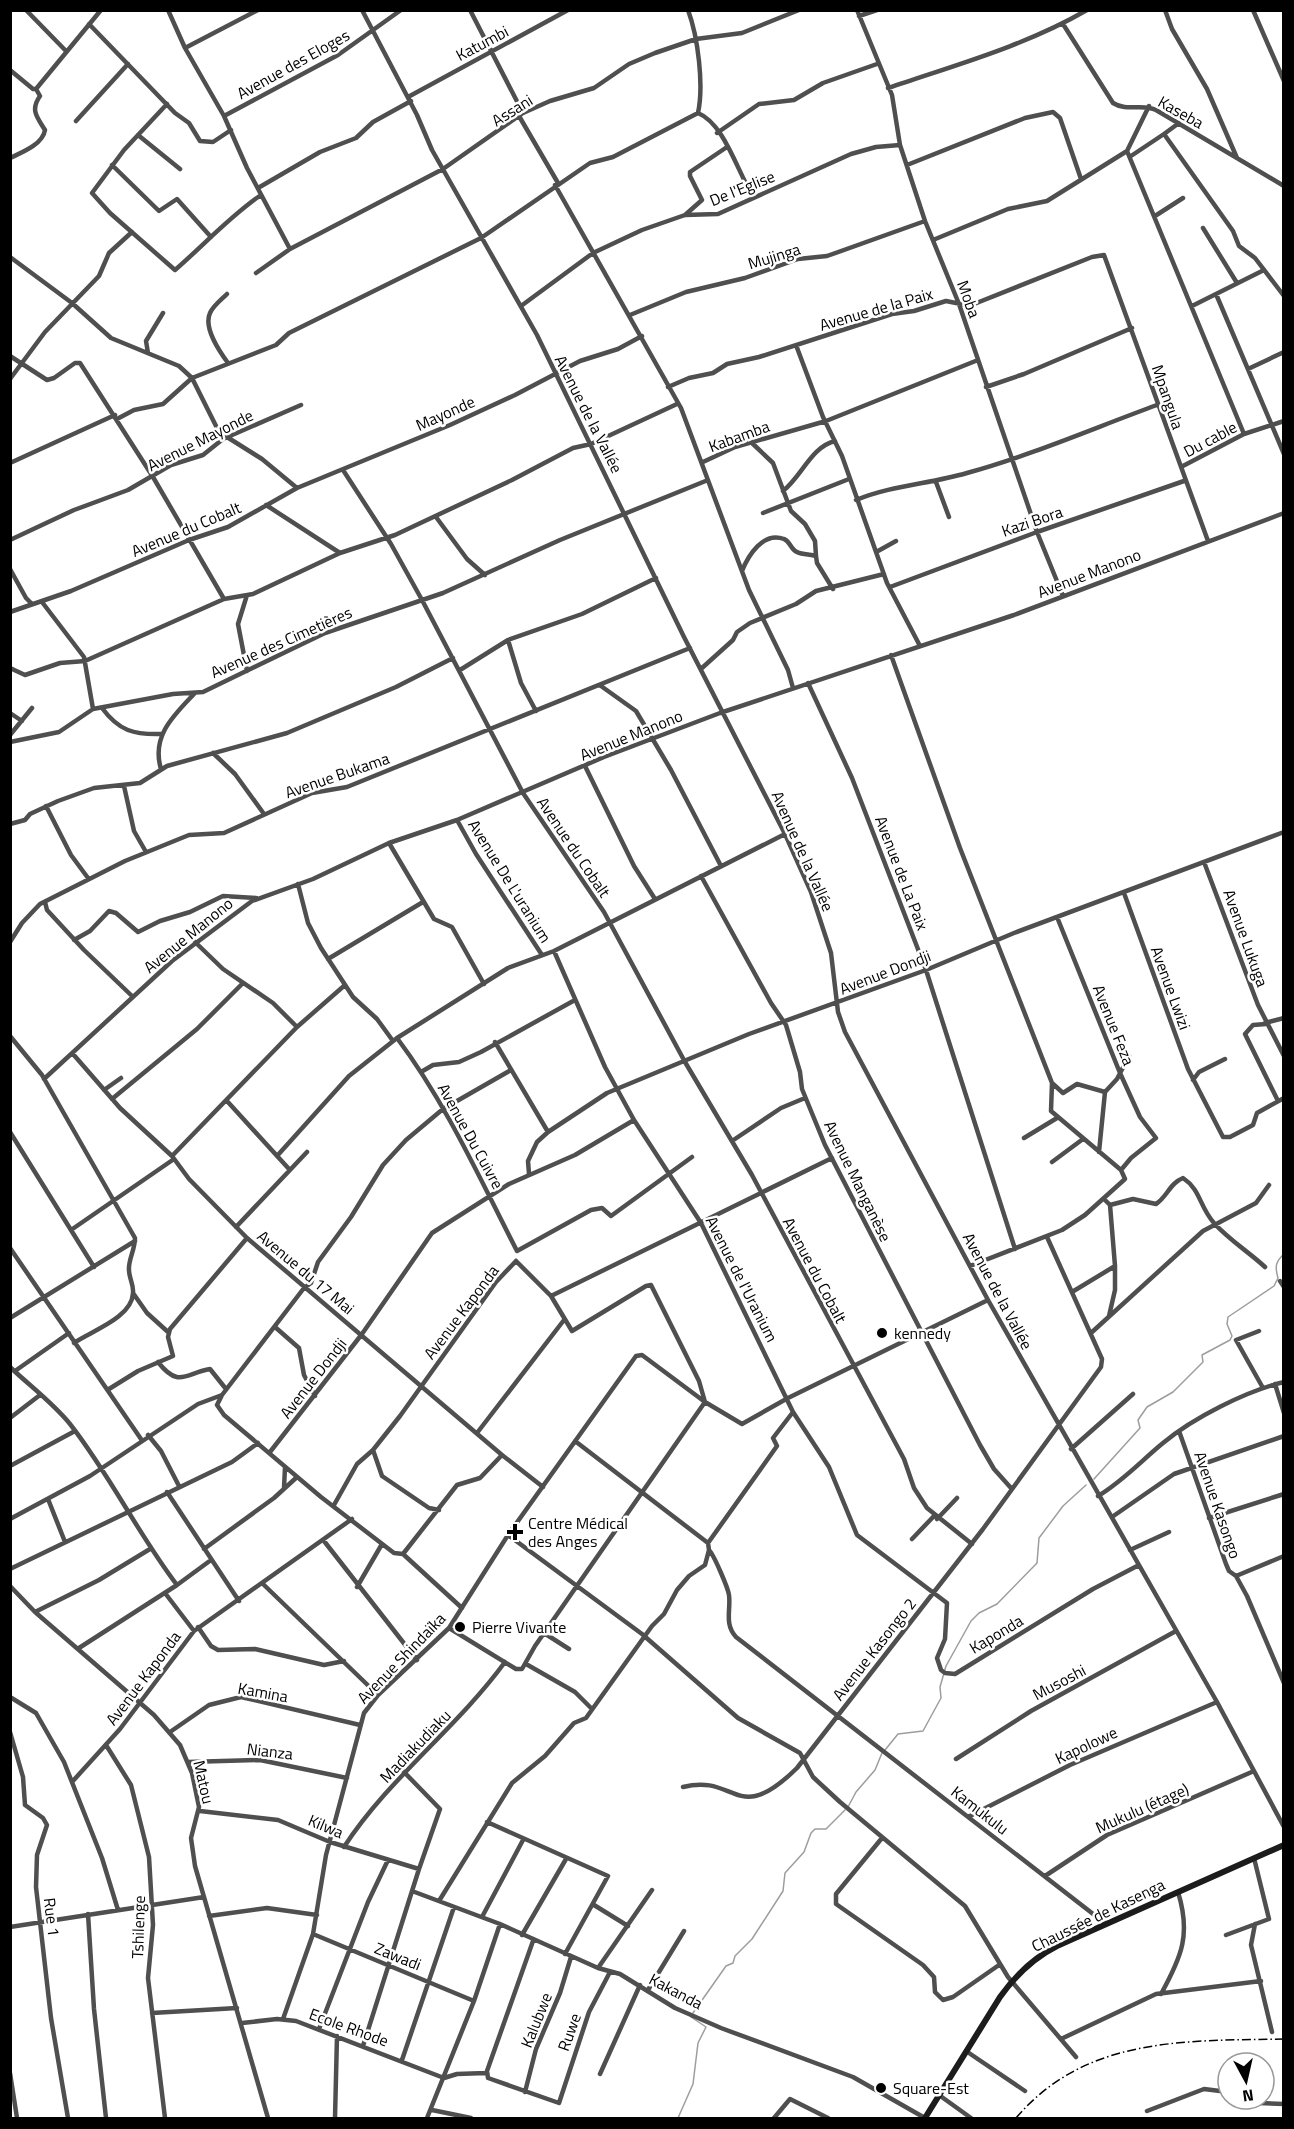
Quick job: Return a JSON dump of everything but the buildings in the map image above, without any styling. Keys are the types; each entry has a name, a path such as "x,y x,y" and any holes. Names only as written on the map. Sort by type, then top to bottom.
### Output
{"main road":[{"name":"Chaussée de Kasenga","path":"925,2118 1011,1981 1041,1954 1284,1845"}],"street":[{"path":"26,10 66,51"},
{"path":"36,88 101,10"},
{"path":"168,10 185,48 224,116 261,195 290,249"},
{"path":"185,48 258,10"},
{"name":"Avenue de la Vallée","path":"362,10 443,169 537,335 690,648 785,834 811,892 831,953 837,1003 845,1032 988,1300 1217,1702 1284,1827"},
{"name":"Avenue des Eloges","path":"224,116 338,55 401,10"},
{"path":"471,10 521,115 593,253 642,336 677,404 703,462"},
{"name":"Katumbi","path":"258,188 320,152 356,138 373,122 409,99 568,10"},
{"path":"688,10 696,39 701,94 698,113"},
{"name":"Assani","path":"256,273 290,249 443,169 521,115 550,101 586,91 635,61 696,39 742,33 799,10"},
{"path":"858,13 877,10"},
{"path":"888,88 1006,48 1063,24 1087,10"},
{"path":"1166,10 1172,28 1207,89 1237,158"},
{"path":"1253,10 1284,81"},
{"name":"Moba","path":"858,13 893,99 900,145 925,221 959,304 1037,532 1063,596"},
{"path":"89,24 167,104 189,123 200,141 213,142 231,130"},
{"name":"Kaseba","path":"1063,24 1113,104 1125,108 1149,106 1284,186"},
{"path":"76,121 128,64"},
{"path":"717,133 759,104 794,100 826,82 878,64"},
{"path":"10,70 33,89 36,88"},
{"path":"10,158 30,149 44,135 45,130 34,112 35,102 40,96 36,88"},
{"path":"167,104 112,165 92,193 132,232 176,270 227,225 242,208 261,195"},
{"path":"933,240 1005,210 1047,201 1127,151 1149,106"},
{"path":"907,165 956,148 1025,118 1053,112 1060,118 1081,179"},
{"path":"10,464 116,417 134,410 164,404 192,378 276,345 289,333 481,238 557,184 594,161 613,158 684,118 698,113 704,116 738,163 753,196"},
{"path":"1131,156 1179,123"},
{"path":"1164,134 1233,231 1239,246 1264,270 1284,296"},
{"path":"138,135 180,169"},
{"name":"De l'Eglise","path":"521,306 593,253 642,230 685,215 718,214 753,196 863,150 900,145"},
{"path":"685,215 702,200 690,172 727,147"},
{"path":"1127,151 1244,434"},
{"path":"112,165 159,211 177,199 211,237"},
{"path":"1155,216 1183,198"},
{"name":"Mujinga","path":"630,315 686,292 745,278 798,259 827,256 925,221"},
{"path":"1203,228 1237,284"},
{"path":"10,379 45,332 99,276 109,253 132,232"},
{"name":"Avenue de la Paix","path":"668,387 713,373 727,364 796,345 892,314 914,311 946,301 970,305 1092,257 1104,255 1107,259"},
{"path":"10,257 72,303 105,334 179,366 192,378 219,432 262,459 297,488"},
{"name":"Mpangula","path":"1107,259 1184,481 1208,541"},
{"path":"1192,306 1264,270"},
{"path":"227,294 212,309 209,318 214,338 228,363"},
{"path":"1216,294 1284,454"},
{"path":"148,353 146,341 163,313"},
{"path":"986,387 1024,374 1132,328"},
{"name":"Mayonde","path":"343,470 450,425 580,361 618,349 642,336"},
{"path":"796,345 878,552 884,574 920,646"},
{"path":"1248,369 1284,352"},
{"path":"10,356 47,380 79,363 153,477 224,599"},
{"name":"Kabamba","path":"793,688 788,670 742,570 703,462 725,451 826,422 978,360"},
{"path":"10,668 25,675 60,663 85,661 224,599 247,595 340,553 386,538 436,516 573,448 591,444 677,404"},
{"name":"Avenue Mayonde","path":"10,540 68,513 128,490 171,465 203,455 228,437 301,405"},
{"path":"856,500 890,488 936,482 1012,459 1157,405"},
{"name":"Du cable","path":"1181,467 1244,434 1284,422"},
{"path":"783,491 794,482 819,449 835,441"},
{"path":"752,443 773,463 793,515 805,524 813,536 817,563 833,589"},
{"name":"Avenue du Cobalt","path":"10,612 42,602 189,540 237,523 297,488 343,470 422,600 523,793 597,901 685,1062 732,1141 904,1459 918,1495 936,1518 972,1544"},
{"path":"763,513 849,479"},
{"name":"Avenue des Cimetières","path":"10,742 59,732 93,709 173,694 203,692 324,633 422,600 485,575 560,540 708,480"},
{"name":"Kazi Bora","path":"890,587 1037,532 1184,481"},
{"path":"936,482 950,517"},
{"path":"266,505 340,553"},
{"name":"Avenue Manono","path":"44,1079 132,996 195,942 244,905 258,898 298,885 389,843 457,820 724,711 1063,596 1284,513"},
{"path":"436,516 467,559 485,575"},
{"path":"742,570 751,551 758,544 775,539 786,540 795,551 816,556"},
{"path":"878,552 896,541"},
{"path":"10,569 26,598 32,604"},
{"path":"702,668 730,643 741,629 796,604 816,591 833,589 884,574"},
{"path":"460,670 508,640 582,614 656,578"},
{"path":"247,595 238,624 247,671"},
{"path":"42,602 85,661 93,709"},
{"path":"508,640 521,683 536,711"},
{"name":"Avenue Bukama","path":"10,942 22,923 37,906 88,878 146,852 189,835 224,833 312,794 347,788 690,648"},
{"path":"891,655 960,848 1052,1083 1051,1111 1121,1170 1125,1179 1085,1215 1047,1237 970,1266"},
{"path":"10,824 25,820 30,813 46,806 94,788 124,786 147,781 161,769 294,730 414,679 453,658"},
{"name":"Avenue de La Paix","path":"808,683 852,778 926,970 1015,1249"},
{"path":"601,686 636,711 721,866"},
{"path":"161,769 158,755 162,734 169,721 194,694"},
{"path":"10,735 32,708"},
{"path":"102,708 112,722 124,730 137,734 162,734"},
{"path":"10,713 22,721"},
{"path":"213,753 235,774 264,814"},
{"path":"585,766 634,866 655,899"},
{"path":"124,786 134,831 146,852"},
{"path":"46,806 71,855 88,878"},
{"name":"Avenue De L'uranium","path":"457,820 476,855 542,955"},
{"path":"1282,832 1284,841"},
{"name":"Avenue Dondji","path":"529,1174 528,1161 535,1145 548,1132 594,1100 617,1089 728,1042 926,970 1057,917 1282,832"},
{"path":"277,1156 349,1076 395,1039 517,963 554,951 785,834"},
{"path":"389,843 436,921 452,927 484,984"},
{"name":"Avenue Lukuga","path":"1204,862 1265,1023 1284,1056"},
{"name":"Avenue Manganèse","path":"701,876 771,1003 784,1022 805,1098 832,1158 991,1463 1011,1488"},
{"name":"Avenue Du Cuivre","path":"298,885 310,929 358,1002 377,1019 421,1072 490,1195 517,1251"},
{"name":"Avenue Lwizi","path":"1124,893 1193,1080 1222,1137 1226,1138 1255,1124 1257,1113 1281,1100"},
{"path":"74,940 90,931 109,911 119,915 138,932 160,921 190,912 223,896 238,894 258,898"},
{"path":"45,902 47,910 74,940 132,996"},
{"path":"328,959 423,902"},
{"name":"Avenue Feza","path":"1057,917 1120,1073 1140,1117 1156,1138 1131,1158 1121,1170"},
{"path":"195,942 223,969 273,1002 297,1027"},
{"name":"Avenue de l'Uranium","path":"554,951 574,1000 617,1089 701,1223 793,1412 827,1462 857,1535 934,1593"},
{"path":"112,1099 197,1029 243,982"},
{"path":"71,1230 173,1157 297,1027 345,985"},
{"path":"421,1072 433,1065 459,1062 481,1053 495,1042 574,1000"},
{"path":"1281,1100 1245,1034 1252,1025 1284,1018"},
{"path":"10,1036 44,1079 135,1241 129,1268 133,1293 147,1313 168,1332 174,1354 109,1389"},
{"path":"495,1042 548,1132"},
{"name":"Avenue du 17 Mai","path":"73,1054 112,1099 173,1157 189,1179 247,1238 502,1455 543,1487"},
{"path":"1099,1152 1105,1092 1120,1073 1129,1056"},
{"path":"1193,1080 1199,1072 1225,1059"},
{"path":"502,1455 480,1478 457,1485 403,1554 397,1555 297,1477 219,1409 226,1389 304,1288 311,1283 316,1264 351,1217 383,1165 406,1140 442,1109 511,1070"},
{"path":"104,1090 121,1077"},
{"path":"1052,1083 1063,1092 1077,1084 1105,1092"},
{"path":"732,1141 781,1108 805,1098"},
{"path":"227,1101 289,1169"},
{"path":"1024,1138 1057,1118"},
{"name":"Avenue Dondji","path":"270,1452 362,1334 428,1237 490,1195 529,1174 575,1155 634,1119"},
{"path":"10,1132 94,1267"},
{"path":"1052,1162 1083,1139"},
{"path":"236,1227 307,1152"},
{"path":"692,1157 611,1216 602,1208 591,1210 517,1251 514,1256 516,1261 551,1296 564,1320 574,1330 651,1285 699,1381 705,1402 741,1424 788,1398 988,1300"},
{"path":"551,1296 762,1195 832,1158"},
{"path":"1110,1205 1133,1199 1156,1204 1166,1196 1172,1185 1183,1178 1197,1189 1200,1205 1215,1224 1265,1267"},
{"path":"1091,1333 1195,1238 1215,1224 1257,1203 1269,1185"},
{"path":"1104,1198 1110,1205 1115,1266 1115,1290 1109,1316"},
{"name":"Avenue Kasongo 2","path":"683,1787 701,1783 735,1795 753,1798 778,1785 804,1761 972,1544 1103,1364 1047,1237"},
{"path":"168,1332 247,1238"},
{"path":"10,1318 46,1298 135,1241"},
{"path":"10,1248 13,1256 46,1298 74,1343 109,1389 141,1439"},
{"name":"Avenue Kaponda","path":"334,1505 357,1464 373,1450 496,1282 516,1261"},
{"path":"1072,1292 1115,1266"},
{"path":"74,1343 123,1312 133,1293"},
{"path":"477,1432 564,1320"},
{"path":"275,1327 299,1348 304,1375 315,1396"},
{"path":"1259,1331 1236,1340 1263,1388"},
{"path":"69,1333 13,1369 75,1431 102,1468 150,1549 177,1585"},
{"name":"Avenue Shindaïka","path":"283,2019 313,1934 323,1868 364,1713 378,1695 449,1628 508,1536 634,1358 642,1355 705,1402"},
{"path":"158,1362 166,1373 175,1376 191,1377 210,1369 226,1389"},
{"path":"1098,1496 1125,1479 1142,1461 1179,1431 1263,1388 1284,1382"},
{"path":"1275,1384 1284,1413"},
{"path":"1071,1449 1133,1394"},
{"path":"10,1418 40,1395"},
{"path":"10,1519 102,1468 141,1439 204,1400 222,1395"},
{"path":"449,1628 519,1671 705,1402"},
{"path":"575,1441 708,1543 777,1446 773,1438 793,1412"},
{"path":"10,1466 75,1431"},
{"name":"Avenue Kasongo","path":"1179,1431 1226,1564 1229,1571 1236,1576 1255,1612 1284,1683"},
{"path":"148,1435 161,1451 179,1486"},
{"path":"1112,1517 1168,1478 1192,1467 1250,1450 1284,1436"},
{"path":"10,1569 127,1510 232,1462 258,1443"},
{"path":"373,1450 382,1476 429,1508 439,1510"},
{"path":"283,1490 285,1467"},
{"path":"204,1549 297,1477"},
{"path":"167,1492 240,1601"},
{"path":"1209,1518 1284,1494"},
{"path":"912,1539 957,1498"},
{"path":"48,1499 66,1542"},
{"name":"Avenue Kaponda","path":"72,1782 106,1745 196,1629 240,1601 351,1519"},
{"path":"1130,1550 1169,1532"},
{"path":"508,1536 646,1638 738,1718 795,1749 813,1777 882,1838 965,1906 999,1965 1076,2057"},
{"path":"324,1541 357,1587 417,1660"},
{"name":"Kamukulu","path":"708,1543 728,1591 728,1615 733,1633 1106,1924"},
{"path":"357,1587 382,1544"},
{"path":"35,1612 99,1580 150,1549"},
{"path":"439,1901 512,1783 545,1756 574,1723 585,1719 646,1638 652,1626 664,1614 677,1590 690,1574 705,1565 709,1550"},
{"path":"403,1554 462,1608"},
{"path":"1236,1576 1284,1556"},
{"path":"79,1648 177,1585 211,1560"},
{"name":"Kaponda","path":"934,1593 945,1600 948,1606 945,1639 937,1654 939,1666 945,1673 955,1674 1093,1589 1139,1565"},
{"path":"263,1584 378,1695"},
{"name":"Matou","path":"12,1590 170,1732 188,1762 200,1811 191,1844 209,1916 268,2118"},
{"path":"165,1593 211,1646 218,1650 255,1649 324,1665 344,1661"},
{"name":"Musoshi","path":"956,1759 1032,1711 1176,1631"},
{"path":"544,1633 568,1649"},
{"name":"Madiakudiaku","path":"344,1847 366,1815 476,1698 505,1662"},
{"path":"526,1664 575,1692 592,1709"},
{"path":"10,1697 36,1713 72,1782 102,1858 118,1910"},
{"name":"Kamina","path":"170,1732 209,1705 241,1697 360,1725"},
{"name":"Kapolowe","path":"968,1817 1070,1764 1217,1702"},
{"name":"Rue 1","path":"10,1732 23,1777 25,1805 43,1818 47,1825 36,1861 51,2018 68,2118"},
{"name":"Tshilenge","path":"106,1745 123,1768 135,1797 149,1857 153,1905 148,1969 165,2118"},
{"name":"Nianza","path":"188,1762 260,1760 347,1778"},
{"name":"Mukulu (étage)","path":"1045,1876 1107,1835 1254,1771"},
{"path":"363,2046 440,1809 404,1772"},
{"name":"Kilwa","path":"200,1811 278,1820 344,1847 419,1869"},
{"path":"487,1822 566,1859 522,1935"},
{"path":"882,1838 836,1894 836,1904 923,1965 934,1977 935,1992 943,2000 953,1998 999,1965"},
{"path":"482,1917 523,1840"},
{"path":"1226,1935 1255,1923 1265,1922 1269,1916 1254,1858"},
{"name":"Kalubwe","path":"525,2092 536,2049 561,1993 568,1955 608,1876 566,1859"},
{"path":"319,2029 388,1860"},
{"name":"Kakanda","path":"412,1890 500,1924 533,1941 640,1985 675,2008 752,2041 853,2077 925,2118"},
{"path":"598,1968 652,1890"},
{"path":"1161,1994 1184,1945 1185,1915 1178,1892"},
{"path":"10,1927 204,1898"},
{"path":"594,1905 628,1926"},
{"path":"402,2060 454,1907"},
{"path":"209,1916 267,1908 317,1915"},
{"path":"88,1914 94,2009 106,2118"},
{"path":"1255,1923 1251,1945 1272,2032"},
{"path":"427,2118 474,2001 500,1924"},
{"path":"648,1990 684,1930"},
{"name":"Zawadi","path":"313,1934 474,2001"},
{"path":"525,2092 488,2078 486,2073 533,1941"},
{"name":"Ruwe","path":"525,2092 559,2103 589,2012 610,1972"},
{"path":"1061,2039 1138,2001 1161,1994 1260,1981"},
{"path":"600,2074 640,1985"},
{"path":"152,2013 237,2008"},
{"name":"Ecole Rhode","path":"242,2024 283,2019 319,2029 444,2078"},
{"path":"335,2118 337,2036"},
{"path":"966,2051 1025,2091"},
{"path":"10,2073 17,2118"},
{"path":"444,2078 457,2074 486,2073"},
{"path":"1147,2111 1207,2088 1216,2090"},
{"path":"939,2095 971,2118"},
{"path":"774,2118 790,2099 828,2118"},
{"path":"432,2110 471,2118"}],"waterway":[{"path":"1094,1479 1140,1428 1138,1420 1147,1407 1173,1392 1203,1362 1202,1355 1230,1340 1232,1336 1227,1324 1228,1317 1274,1286 1278,1278 1276,1265 1284,1254"},
{"path":"885,1750 898,1734 923,1731 941,1698 940,1687 946,1666 971,1621 979,1613 997,1604 1037,1563 1039,1538 1063,1506 1086,1485"},
{"path":"848,1807 856,1792 875,1770 882,1753"},
{"path":"693,2013 726,1966 733,1963 735,1956 752,1939 783,1891 785,1873 804,1852 811,1833 815,1829 826,1829 845,1810"},
{"path":"678,2118 693,2084 698,2043 706,2027 691,2017"}],"railway":[{"path":"1016,2118 1044,2091 1073,2071 1105,2057 1139,2048 1174,2043 1284,2039"}],"place":[{"name":"kennedy","path":"882,1333"},
{"name":"Centre Médical des Anges","path":"515,1532"},
{"name":"Pierre Vivante","path":"460,1627"},
{"name":"Square-Est","path":"881,2088"}]}
